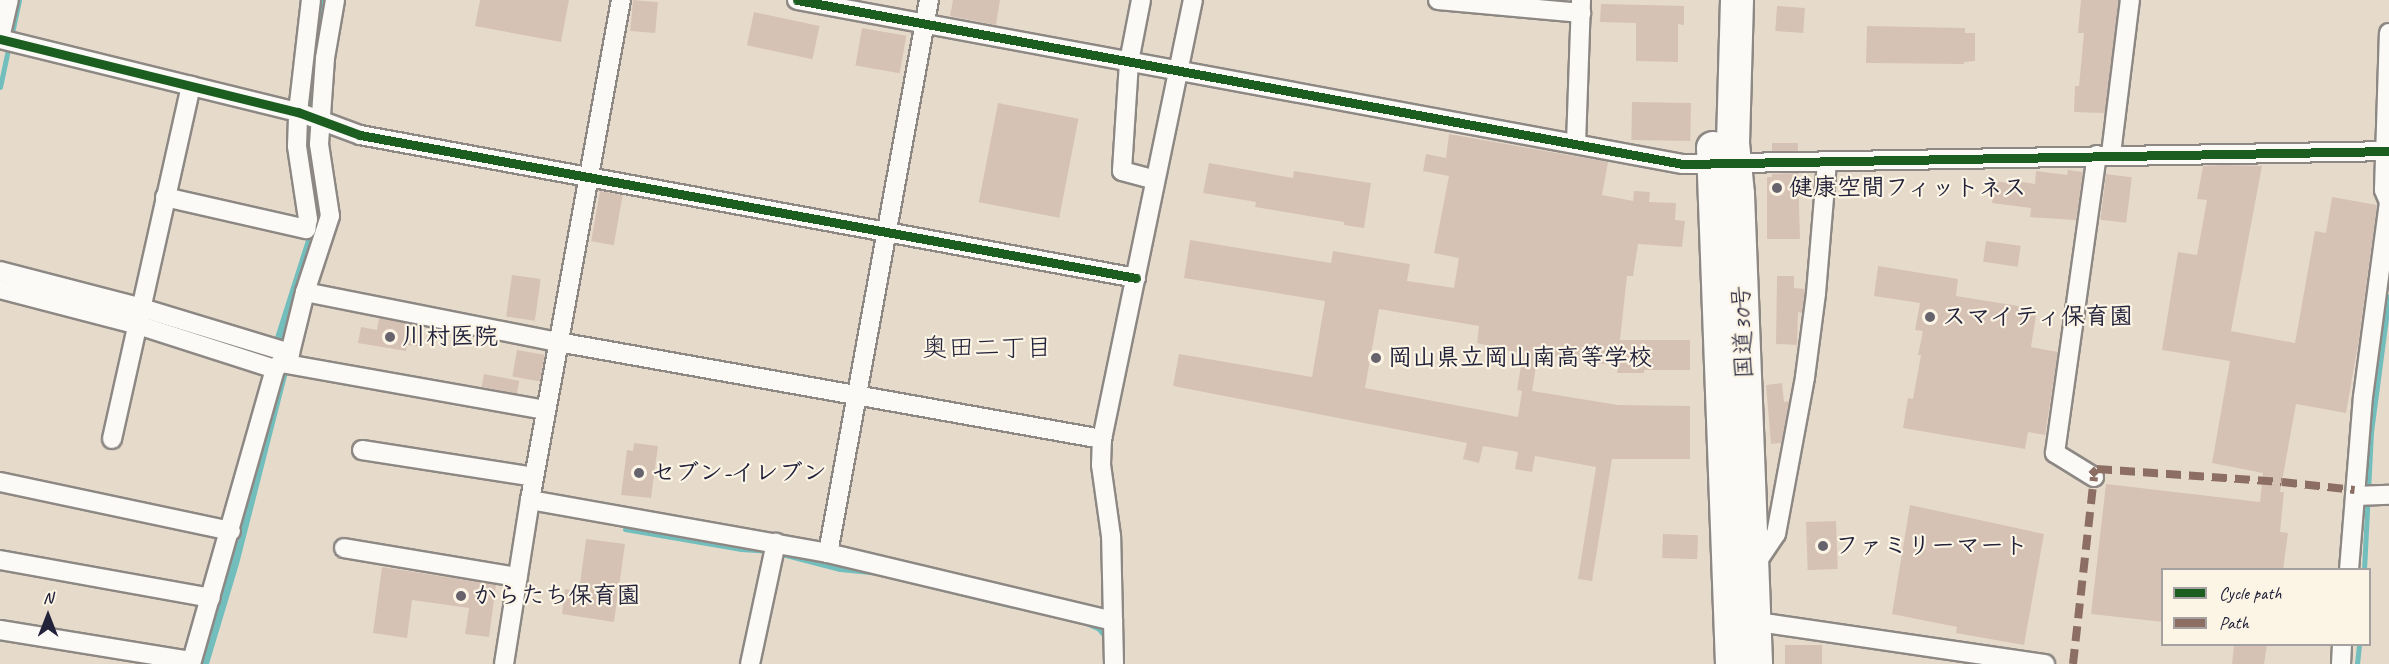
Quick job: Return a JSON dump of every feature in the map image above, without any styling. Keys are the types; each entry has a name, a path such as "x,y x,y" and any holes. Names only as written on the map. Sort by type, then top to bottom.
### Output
{"highway":[{"name":"国道30号","path":"1717,0 1742,624 1756,664"},
{"name":"国道30号","path":"1732,664 1752,569 1724,164 1733,83 1737,0"}],"street":[{"path":"9,0 0,39 298,112 360,135 587,175 1136,278"},
{"path":"165,197 306,229 308,219 297,146 298,112 311,0"},
{"path":"0,630 192,663 282,359 330,216 319,144 325,58 335,0"},
{"path":"504,664 530,500 587,175 621,0"},
{"path":"797,0 1683,164 2104,154 2387,151"},
{"path":"828,553 929,0"},
{"path":"1141,0 1129,62 1122,171 1155,180"},
{"path":"1114,664 1111,536 1101,465 1102,440 1193,0"},
{"path":"1438,0 1581,6 1576,144"},
{"path":"2094,477 2055,453 2130,0"},
{"path":"2349,568 2371,322 2389,202 2384,190 2389,33"},
{"path":"112,440 191,86"},
{"path":"1752,569 1776,534 1803,388 1816,293 1827,162"},
{"path":"0,271 140,317 282,359 546,410"},
{"path":"0,289 140,317"},
{"path":"305,292 558,342 1102,440"},
{"path":"362,450 534,477"},
{"path":"0,482 231,531"},
{"path":"2357,496 2385,496"},
{"path":"530,500 774,550 828,553 1113,621"},
{"path":"344,548 518,577"},
{"path":"750,664 774,550"},
{"path":"0,560 211,598"},
{"path":"1742,624 2045,664"},
{"path":"2341,664 2342,646"}],"water":[{"path":"318,0 327,0 321,27 311,128 313,156 324,214 280,350 288,372 239,564 209,664 199,664 277,379 0,284 0,276 272,347 313,218 300,134"}],"building":[{"path":"480,0 569,0 561,42 475,26"},
{"path":"633,0 658,2 655,33 630,31"},
{"path":"953,0 1000,0 996,25 950,16"},
{"path":"2081,0 2119,0 2105,113 2074,112 2075,86 2079,86 2084,33 2078,33"},
{"path":"1601,4 1684,6 1684,25 1678,24 1678,62 1636,61 1636,23 1600,22"},
{"path":"1777,6 1805,8 1803,33 1775,31"},
{"path":"754,12 820,26 812,59 747,45"},
{"path":"1867,26 1965,28 1965,33 1975,33 1975,61 1964,62 1964,64 1866,63"},
{"path":"862,28 906,36 900,73 855,65"},
{"path":"1632,102 1691,103 1690,141 1631,140"},
{"path":"998,103 1078,119 1059,218 979,202"},
{"path":"1449,134 1608,162 1602,195 1633,201 1634,191 1650,192 1649,202 1676,203 1675,220 1685,221 1682,247 1638,244 1633,276 1627,276 1620,340 1690,340 1690,370 1644,370 1644,373 1617,373 1618,366 1538,354 1532,391 1618,405 1690,406 1690,459 1612,459 1592,581 1578,579 1596,467 1535,456 1532,472 1515,469 1518,452 1483,446 1479,463 1463,459 1467,443 1173,386 1179,354 1312,377 1325,301 1184,278 1190,240 1331,263 1333,251 1410,264 1407,281 1454,288 1459,258 1434,253 1449,176 1423,171 1426,154 1446,158","holes":["1379,309 1479,326 1477,343 1523,354 1517,390 1522,391 1518,417 1365,388"]},
{"path":"1772,143 1798,143 1798,151 1772,151"},
{"path":"1209,163 1293,178 1294,171 1371,183 1364,228 1344,225 1344,222 1255,207 1256,202 1203,193"},
{"path":"2203,166 2262,166 2231,331 2295,343 2315,231 2326,233 2332,197 2377,205 2359,339 2346,413 2296,404 2280,492 2284,492 2280,532 2288,533 2283,568 2161,568 2161,622 2091,614 2106,484 2260,502 2263,473 2212,463 2230,361 2162,350 2178,252 2197,255 2207,200 2197,199"},
{"path":"2068,170 2083,172 2076,220 2030,217 2031,208 1992,203 1995,181 2008,183 2009,180 2035,184 2036,171 2067,175"},
{"path":"1798,173 1800,239 1767,239 1767,177 1772,177 1772,174"},
{"path":"2106,174 2132,177 2126,223 2100,220"},
{"path":"600,191 623,195 614,245 591,241"},
{"path":"1986,241 2021,246 2018,267 1983,262"},
{"path":"1878,266 1958,279 1956,296 2037,309 2031,347 2058,352 2045,435 2028,432 2025,449 1903,428 1908,398 1913,399 1921,355 1918,355 1923,331 1915,330 1920,303 1874,296"},
{"path":"512,275 541,279 535,321 506,317"},
{"path":"1777,276 1794,276 1794,288 1805,289 1802,313 1798,312 1797,345 1776,344"},
{"name":"川村医院","path":"379,318 423,327 420,347 407,345 406,351 358,343 361,327 377,330"},
{"path":"517,350 545,355 540,381 512,377"},
{"path":"484,374 519,381 517,394 482,387"},
{"path":"1782,383 1784,402 1789,401 1781,443 1771,444 1766,385"},
{"name":"セブン-イレブン","path":"634,443 658,446 651,498 621,495 627,450 633,451"},
{"path":"1910,505 2044,534 2024,645 1956,633 1957,627 1892,614"},
{"path":"1836,521 1838,569 1808,570 1806,522"},
{"path":"1663,534 1698,535 1697,559 1662,558"},
{"path":"586,539 625,544 614,622 562,614 565,589 579,591"},
{"path":"382,567 496,585 489,637 465,634 469,608 412,600 407,638 373,633"},
{"path":"1785,645 1822,645 1822,664 1785,664"},
{"path":"2234,646 2267,646 2264,664 2232,664"}],"waterway":[{"path":"12,33 19,0"},
{"path":"0,87 7,53"},
{"path":"2364,568 2371,432 2389,296"},
{"path":"282,348 287,328"},
{"path":"625,529 741,549 768,551"},
{"path":"778,553 840,569 880,573"},
{"path":"923,584 1013,606"},
{"path":"1086,623 1098,628 1104,635 1105,645"},
{"path":"2357,664 2359,646"}],"marked path":[{"path":"2091,475 2097,469 2282,482 2355,490"},
{"path":"2073,664 2094,477"}],"cycle path":[{"path":"797,0 1683,164 2389,151"},
{"path":"0,39 298,112 360,135 1136,278"}],"place":[{"name":"健康空間フィットネス","path":"1777,188"},
{"name":"スマイティ保育園","path":"1930,317"},
{"name":"川村医院","path":"390,337"},
{"name":"岡山県立岡山南高等学校","path":"1376,358"},
{"name":"セブン-イレブン","path":"639,473"},
{"name":"ファミリーマート","path":"1823,546"},
{"name":"からたち保育園","path":"461,596"}],"district":[{"name":"奥田二丁目","path":"987,348"}]}
